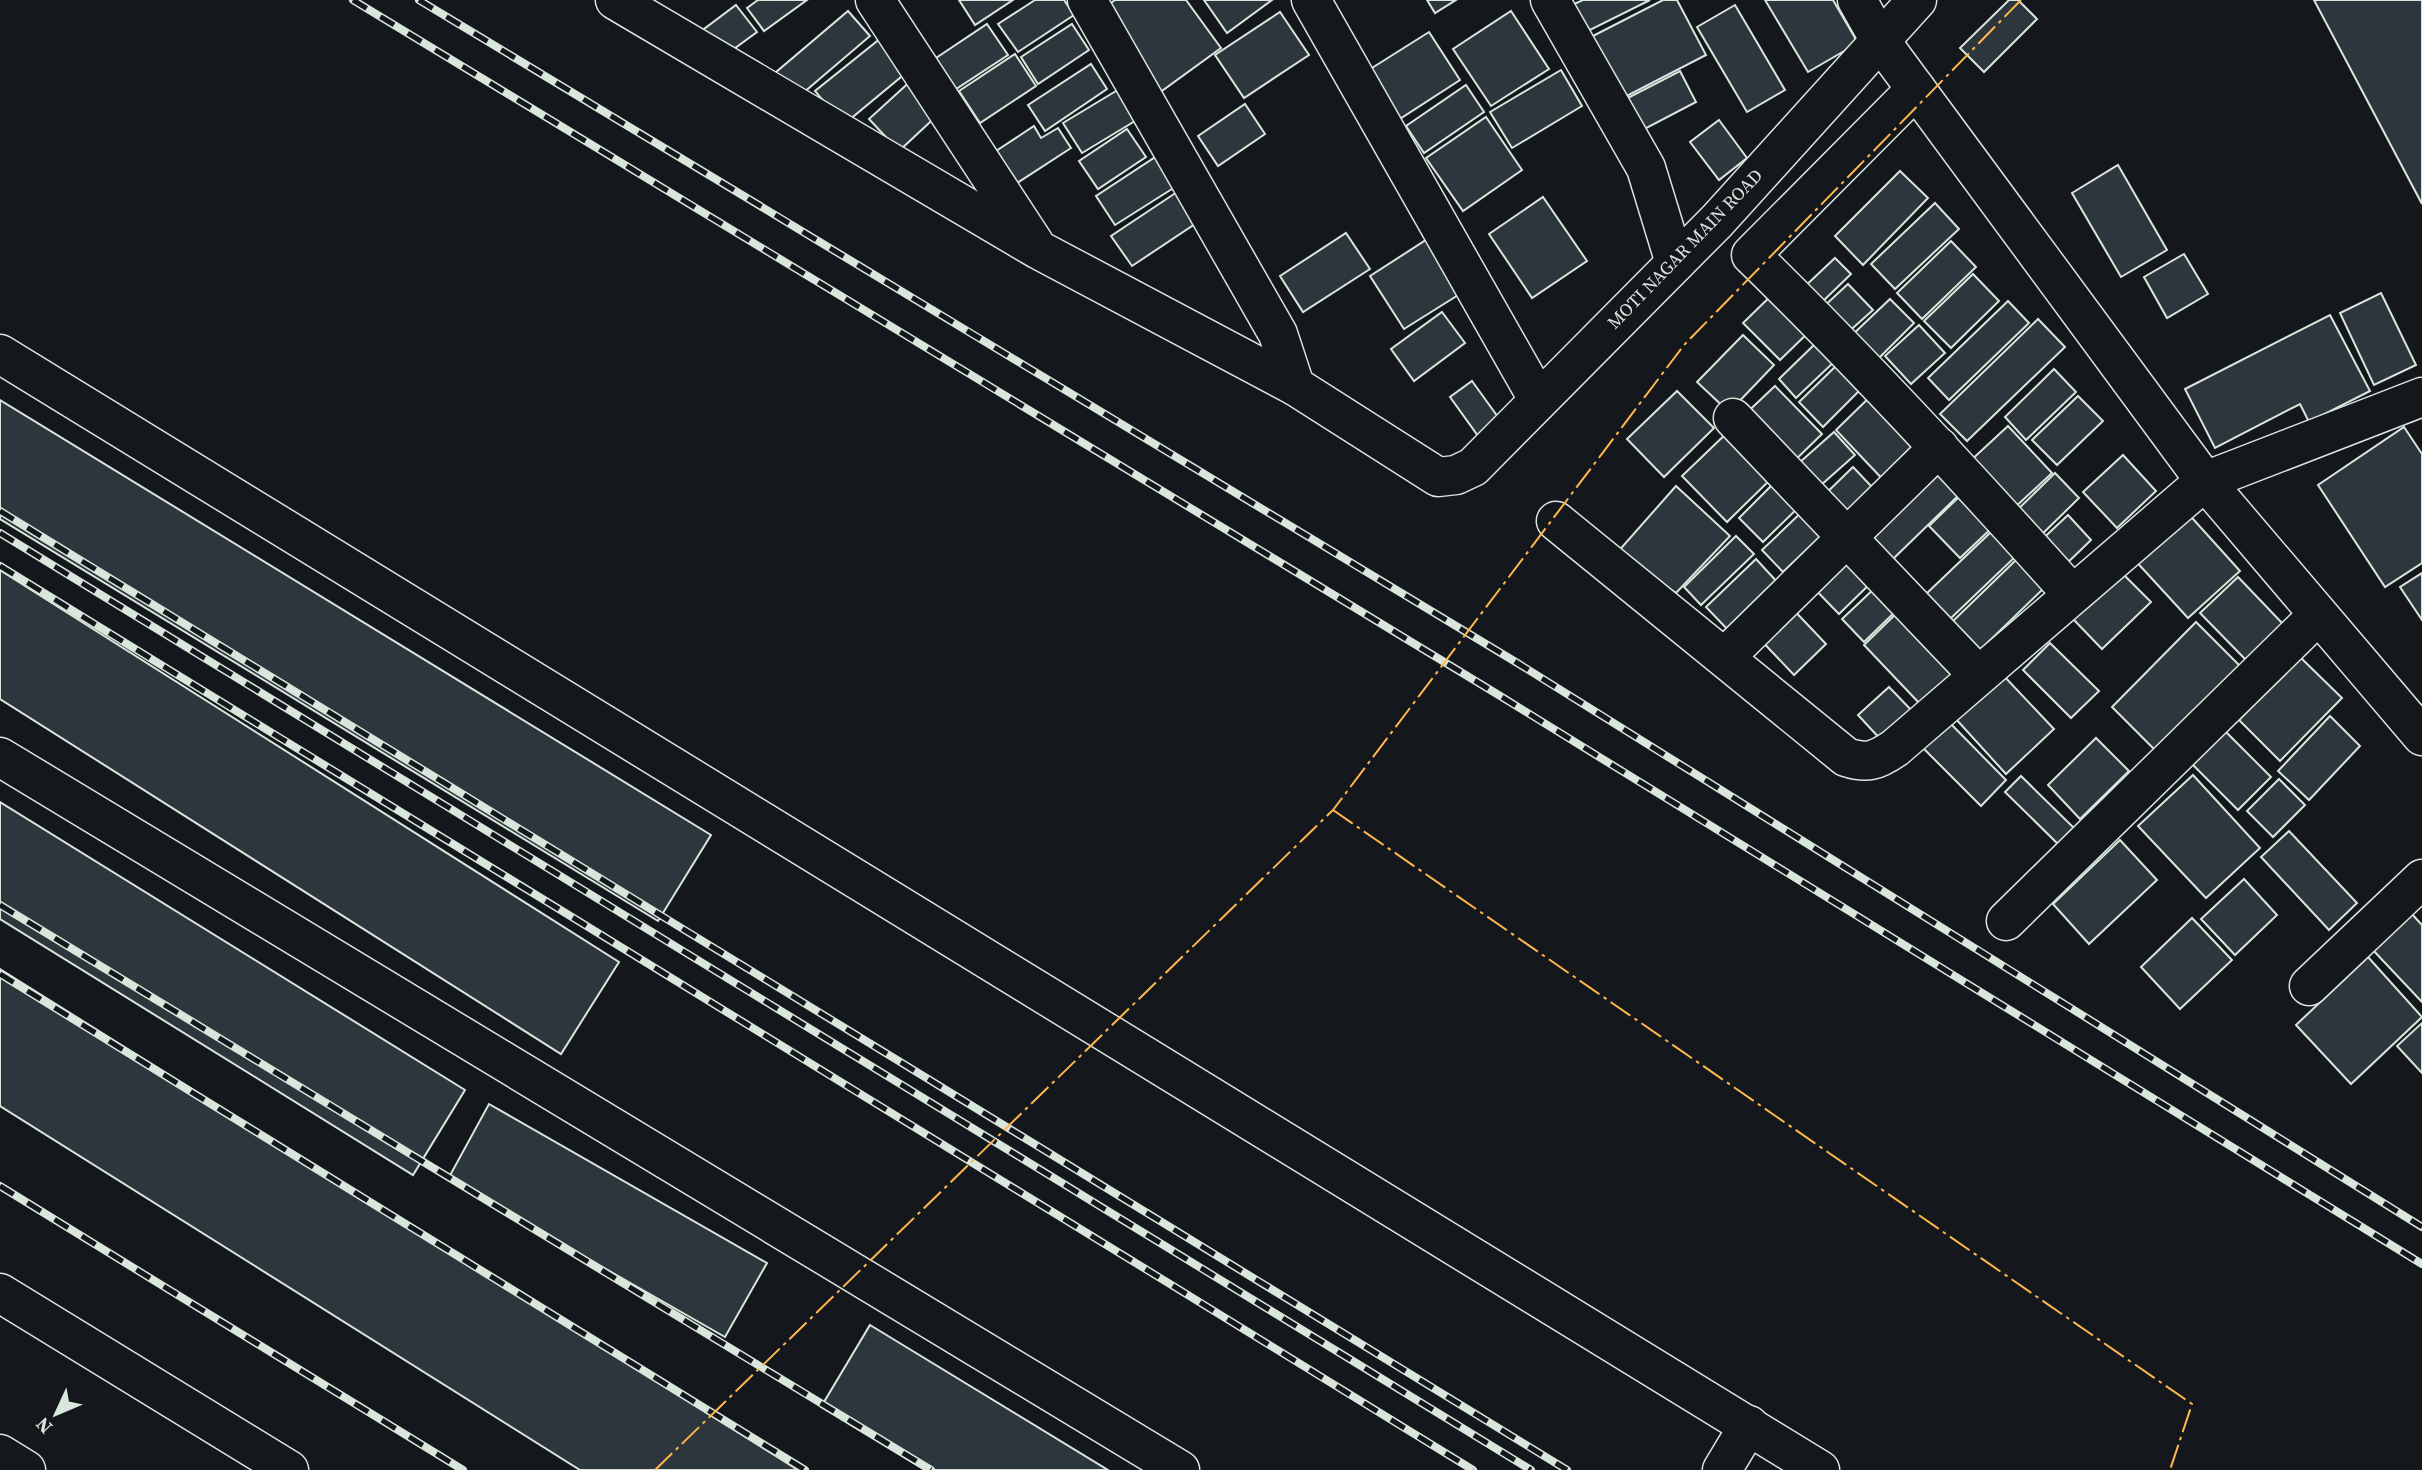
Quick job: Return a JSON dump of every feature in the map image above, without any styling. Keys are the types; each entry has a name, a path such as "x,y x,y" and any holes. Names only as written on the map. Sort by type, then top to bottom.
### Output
{"street":[{"path":"615,0 1039,250 1295,386"},
{"path":"1087,0 1278,334 1295,386"},
{"path":"1311,0 1538,399"},
{"path":"1550,0 1646,168 1675,263"},
{"path":"1857,0 1879,38 2205,481 2318,615 2417,721"},
{"name":"MOTI NAGAR MAIN ROAD","path":"1295,386 1438,477 1456,475 1473,467 1717,221 1879,38 1917,0"},
{"path":"891,6 1039,250"},
{"path":"1916,89 1751,255 1939,447 2072,594"},
{"path":"0,354 1820,1470"},
{"path":"1556,520 1846,757 1863,763 1877,760 1895,748 2205,481 2422,397"},
{"path":"1733,418 1978,675"},
{"path":"1726,657 1939,447"},
{"path":"2006,921 2318,615"},
{"path":"0,757 1180,1470"},
{"path":"2309,986 2422,879"},
{"path":"0,1293 289,1470"},
{"path":"1722,1470 1749,1425"},
{"path":"0,1454 26,1470"}],"building":[{"path":"758,0 807,0 764,31 747,8"},
{"path":"959,0 1013,0 975,25"},
{"path":"1035,0 1064,0 1074,15 1018,52 998,24"},
{"path":"1115,0 1186,0 1221,48 1159,93 1100,11"},
{"path":"1204,0 1272,0 1227,33"},
{"path":"1427,0 1456,0 1435,13"},
{"path":"1583,0 1650,0 1588,31 1574,4"},
{"path":"1663,0 1677,0 1706,55 1619,100 1587,39"},
{"path":"1765,0 1833,0 1858,43 1808,72"},
{"path":"2009,0 2018,0 2037,19 1984,72 1960,48"},
{"path":"2314,0 2422,0 2422,204"},
{"path":"736,5 757,32 720,59 700,32"},
{"path":"1735,5 1785,90 1747,112 1697,27"},
{"path":"848,11 870,36 796,99 775,73"},
{"path":"1511,11 1549,69 1491,106 1453,49"},
{"path":"1280,12 1309,55 1244,98 1215,55"},
{"path":"987,24 1008,55 953,91 933,60"},
{"path":"1072,24 1089,50 1038,84 1021,57"},
{"path":"1429,32 1460,80 1395,122 1364,73"},
{"path":"886,34 913,67 843,125 815,91"},
{"path":"1015,54 1036,86 980,123 959,91"},
{"path":"1091,64 1107,89 1045,131 1028,105"},
{"path":"1561,70 1582,106 1512,148 1490,112"},
{"path":"1680,71 1696,102 1635,134 1618,103"},
{"path":"914,78 943,110 899,151 869,119"},
{"path":"1466,85 1484,112 1424,153 1406,126"},
{"path":"1121,88 1140,118 1082,153 1063,123"},
{"path":"1245,104 1265,134 1218,166 1198,136"},
{"path":"1486,117 1522,170 1463,211 1426,158"},
{"path":"1719,120 1747,158 1719,180 1690,142"},
{"path":"1034,126 1041,138 1058,128 1071,148 1014,185 993,153"},
{"path":"1127,129 1146,157 1098,189 1079,161"},
{"path":"1163,152 1183,182 1115,225 1096,196"},
{"path":"2118,165 2167,250 2121,277 2072,193"},
{"path":"1900,171 1928,198 1863,265 1835,236"},
{"path":"1177,192 1198,222 1132,266 1111,236"},
{"path":"1543,197 1587,261 1532,298 1489,234"},
{"path":"1935,203 1959,229 1895,289 1871,264"},
{"path":"1346,233 1370,269 1303,312 1280,276"},
{"path":"1429,238 1463,292 1404,329 1370,276"},
{"path":"1951,241 1976,267 1922,319 1897,293"},
{"path":"2184,254 2208,294 2167,318 2144,277"},
{"path":"1835,258 1851,274 1817,307 1801,290"},
{"path":"1973,274 1999,301 1951,348 1924,321"},
{"path":"1848,284 1873,310 1845,335 1821,309"},
{"path":"1778,289 1815,326 1780,360 1743,323"},
{"path":"2381,293 2416,365 2374,385 2340,313"},
{"path":"1890,299 1914,323 1875,362 1850,337"},
{"path":"2008,301 2029,323 1949,400 1928,378"},
{"path":"1442,312 1465,343 1414,381 1391,349"},
{"path":"2330,315 2370,391 2309,422 2300,404 2215,448 2185,389"},
{"path":"2038,319 2065,347 1967,441 1940,414"},
{"path":"1919,325 1945,353 1911,384 1885,356"},
{"path":"1743,335 1774,365 1729,412 1697,382"},
{"path":"1817,342 1835,361 1796,398 1779,379"},
{"path":"1841,361 1865,385 1823,427 1799,402"},
{"path":"2054,369 2076,392 2026,440 2005,417"},
{"path":"1472,381 1503,424 1481,440 1450,397"},
{"path":"1775,386 1822,434 1787,468 1740,419"},
{"path":"1878,389 1933,446 1890,487 1836,430"},
{"path":"1677,391 1714,428 1664,477 1627,439"},
{"path":"2078,396 2103,421 2057,465 2032,440"},
{"path":"0,400 711,835 658,921 0,519"},
{"path":"2008,426 2052,473 2011,511 1968,463"},
{"path":"2404,427 2422,454 2422,563 2385,587 2318,485"},
{"path":"1731,429 1775,475 1727,522 1682,476"},
{"path":"1834,432 1855,455 1812,493 1791,470"},
{"path":"2123,455 2156,491 2117,528 2083,492"},
{"path":"1939,463 1964,490 1893,559 1868,532"},
{"path":"1853,467 1873,488 1836,524 1816,503"},
{"path":"2055,473 2079,498 2032,544 2008,519"},
{"path":"1781,476 1805,501 1763,542 1739,518"},
{"path":"1676,486 1730,536 1676,593 1615,555"},
{"path":"1965,491 1997,523 1960,558 1929,526"},
{"path":"1807,507 1828,529 1783,572 1762,550"},
{"path":"2184,509 2240,571 2188,618 2132,557"},
{"path":"2068,515 2091,540 2058,572 2034,547"},
{"path":"1991,532 2015,557 1950,619 1926,594"},
{"path":"1736,536 1754,554 1701,605 1684,587"},
{"path":"1845,544 1877,577 1839,614 1806,580"},
{"path":"1756,559 1779,584 1730,632 1706,607"},
{"path":"2017,559 2044,588 1979,651 1951,623"},
{"path":"0,570 619,962 561,1054 0,699"},
{"path":"2121,572 2151,602 2102,649 2073,619"},
{"path":"2422,573 2422,620 2400,587"},
{"path":"2238,577 2283,624 2246,660 2200,613"},
{"path":"1878,585 1899,608 1864,642 1842,619"},
{"path":"1788,604 1826,644 1794,675 1756,635"},
{"path":"1904,606 1962,666 1921,705 1864,645"},
{"path":"2196,622 2241,667 2157,752 2112,707"},
{"path":"2050,643 2099,691 2071,718 2023,670"},
{"path":"2300,657 2342,698 2280,761 2239,720"},
{"path":"2002,674 2054,729 2006,774 1955,718"},
{"path":"1889,687 1914,713 1883,742 1858,715"},
{"path":"2330,716 2360,746 2309,800 2278,771"},
{"path":"1946,719 2006,780 1981,806 1920,745"},
{"path":"2223,729 2271,777 2238,810 2190,762"},
{"path":"2096,738 2129,771 2080,819 2048,785"},
{"path":"2193,775 2260,848 2206,898 2138,826"},
{"path":"2021,776 2076,830 2060,846 2005,792"},
{"path":"2279,779 2305,805 2273,837 2247,811"},
{"path":"0,802 465,1090 413,1175 0,919"},
{"path":"2289,831 2357,903 2329,930 2261,857"},
{"path":"2120,840 2157,880 2089,944 2053,904"},
{"path":"2244,879 2277,915 2235,955 2201,919"},
{"path":"2410,912 2422,925 2422,1002 2371,948"},
{"path":"2192,918 2232,960 2180,1009 2141,967"},
{"path":"2368,957 2422,1017 2351,1084 2296,1025"},
{"path":"0,969 798,1470 580,1470 0,1106"},
{"path":"2422,1023 2422,1073 2397,1046"},
{"path":"489,1104 767,1263 725,1337 448,1179"},
{"path":"870,1325 1108,1470 925,1470 821,1407"}],"railway":[{"path":"353,0 1497,694 2422,1264"},
{"path":"419,0 1519,664 2422,1227"},
{"path":"0,511 1567,1470"},
{"path":"0,533 1531,1470"},
{"path":"0,566 1473,1470"},
{"path":"0,905 931,1470"},
{"path":"0,974 805,1470"},
{"path":"0,1186 463,1470"}],"power":[{"path":"655,1470 1333,810 1684,345 2021,0"},
{"path":"1333,810 2192,1404 2170,1470"}]}
